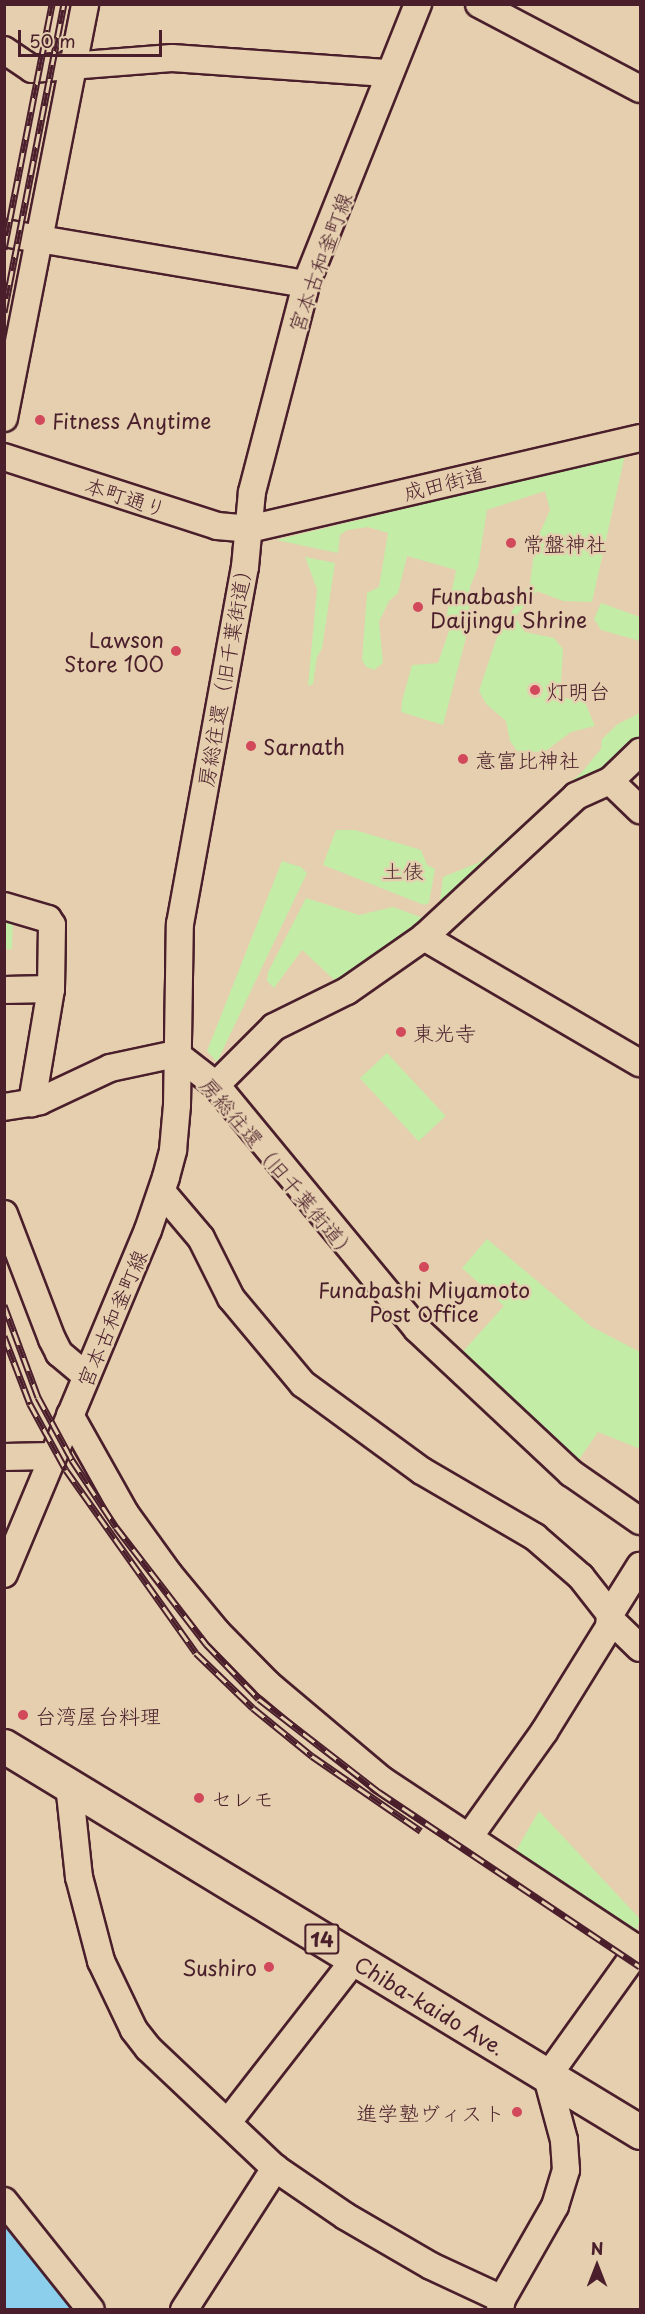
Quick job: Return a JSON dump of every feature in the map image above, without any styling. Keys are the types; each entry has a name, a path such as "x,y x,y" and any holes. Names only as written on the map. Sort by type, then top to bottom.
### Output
{"highway":[{"name":"Chiba-kaido Ave.","path":"4,1746 640,2132"}],"street":[{"path":"4,418 85,4"},
{"name":"宮本古和釜町線","path":"249,529 252,492 306,284 418,4"},
{"path":"479,4 640,88"},
{"path":"4,50 32,69 73,68 172,58 389,73"},
{"path":"4,233 306,284"},
{"name":"成田街道","path":"249,529 640,438"},
{"name":"本町通り","path":"4,457 217,526 249,529"},
{"name":"房総往還（旧千葉街道）","path":"249,529 180,924 176,1054 216,1085 417,1329 571,1473 640,1521"},
{"path":"216,1085 274,1027 347,991 424,938 576,795 610,781 640,752"},
{"path":"610,781 640,810"},
{"path":"4,906 48,919 52,925 51,989 32,1103"},
{"path":"424,938 640,1063"},
{"path":"4,990 51,989"},
{"path":"4,1107 32,1103 110,1068 176,1054"},
{"name":"宮本古和釜町線","path":"4,1574 162,1192 173,1150 176,1054"},
{"path":"162,1192 201,1238 231,1298 303,1384 422,1471 535,1537 581,1577 611,1617 640,1648"},
{"path":"4,1214 59,1353 86,1376"},
{"path":"69,1784 79,1877 101,1961 134,2030 275,2168 345,2216 501,2304 555,2206 566,2170 564,2140 548,2077 640,1949 469,1838 344,1752 268,1684 217,1632 125,1513 70,1414"},
{"path":"4,1457 52,1456"},
{"path":"469,1838 544,1732 640,1566"},
{"path":"228,2122 356,1959"},
{"path":"184,2310 275,2168"},
{"path":"4,2201 92,2310"}],"green space":[{"path":"625,455 592,602 563,601 537,591 515,617 525,632 554,638 563,649 560,698 584,700 595,726 571,732 544,752 517,751 510,741 506,721 486,704 479,691 499,631 530,584 535,544 550,510 545,491 487,510 478,567 470,587 469,626 443,725 401,712 412,665 438,663 449,631 447,614 456,570 407,556 398,593 389,601 379,622 383,663 374,670 366,667 362,660 367,593 379,587 388,533 368,527 347,530 340,535 338,553 276,540"},
{"path":"305,557 335,563 322,648 317,657 313,684 308,686 317,589"},
{"path":"601,603 640,617 640,641 601,630 594,619"},
{"path":"640,713 640,746 439,908 443,877 480,862 582,772 601,749 602,739 618,724"},
{"name":"土俵","path":"336,830 355,830 421,850 427,865 435,869 429,903 424,905 323,865"},
{"path":"282,861 301,867 307,873 217,1062 207,1051"},
{"path":"306,898 359,915 393,907 426,919 341,986 302,950 274,988 267,981 268,972"},
{"path":"4,912 13,914 12,949 5,949"},
{"path":"387,1053 446,1116 419,1141 360,1078"},
{"path":"487,1239 592,1327 640,1352 640,1449 598,1432 574,1467 458,1357 504,1306 462,1268"},
{"path":"539,1811 640,1919 636,1932 514,1854"}],"water":[{"path":"5,2218 78,2309 5,2309"}],"railway":[{"path":"4,249 52,4"},
{"path":"4,312 64,4"},
{"path":"4,1305 38,1397 72,1460 116,1527 206,1644 259,1699 379,1792 640,1967"},
{"path":"4,1336 30,1404 66,1470 196,1653 253,1708 312,1756 421,1831"}],"place":[{"name":"Fitness Anytime","path":"40,420"},
{"name":"常盤神社","path":"511,543"},
{"name":"Funabashi Daijingu Shrine","path":"418,607"},
{"name":"Lawson Store 100","path":"176,651"},
{"name":"灯明台","path":"535,690"},
{"name":"Sarnath","path":"251,746"},
{"name":"意富比神社","path":"463,759"},
{"name":"東光寺","path":"401,1032"},
{"name":"Funabashi Miyamoto Post Office","path":"424,1267"},
{"name":"台湾屋台料理","path":"23,1715"},
{"name":"セレモ","path":"199,1798"},
{"name":"Sushiro","path":"269,1967"},
{"name":"進学塾ヴィスト","path":"517,2112"}]}
